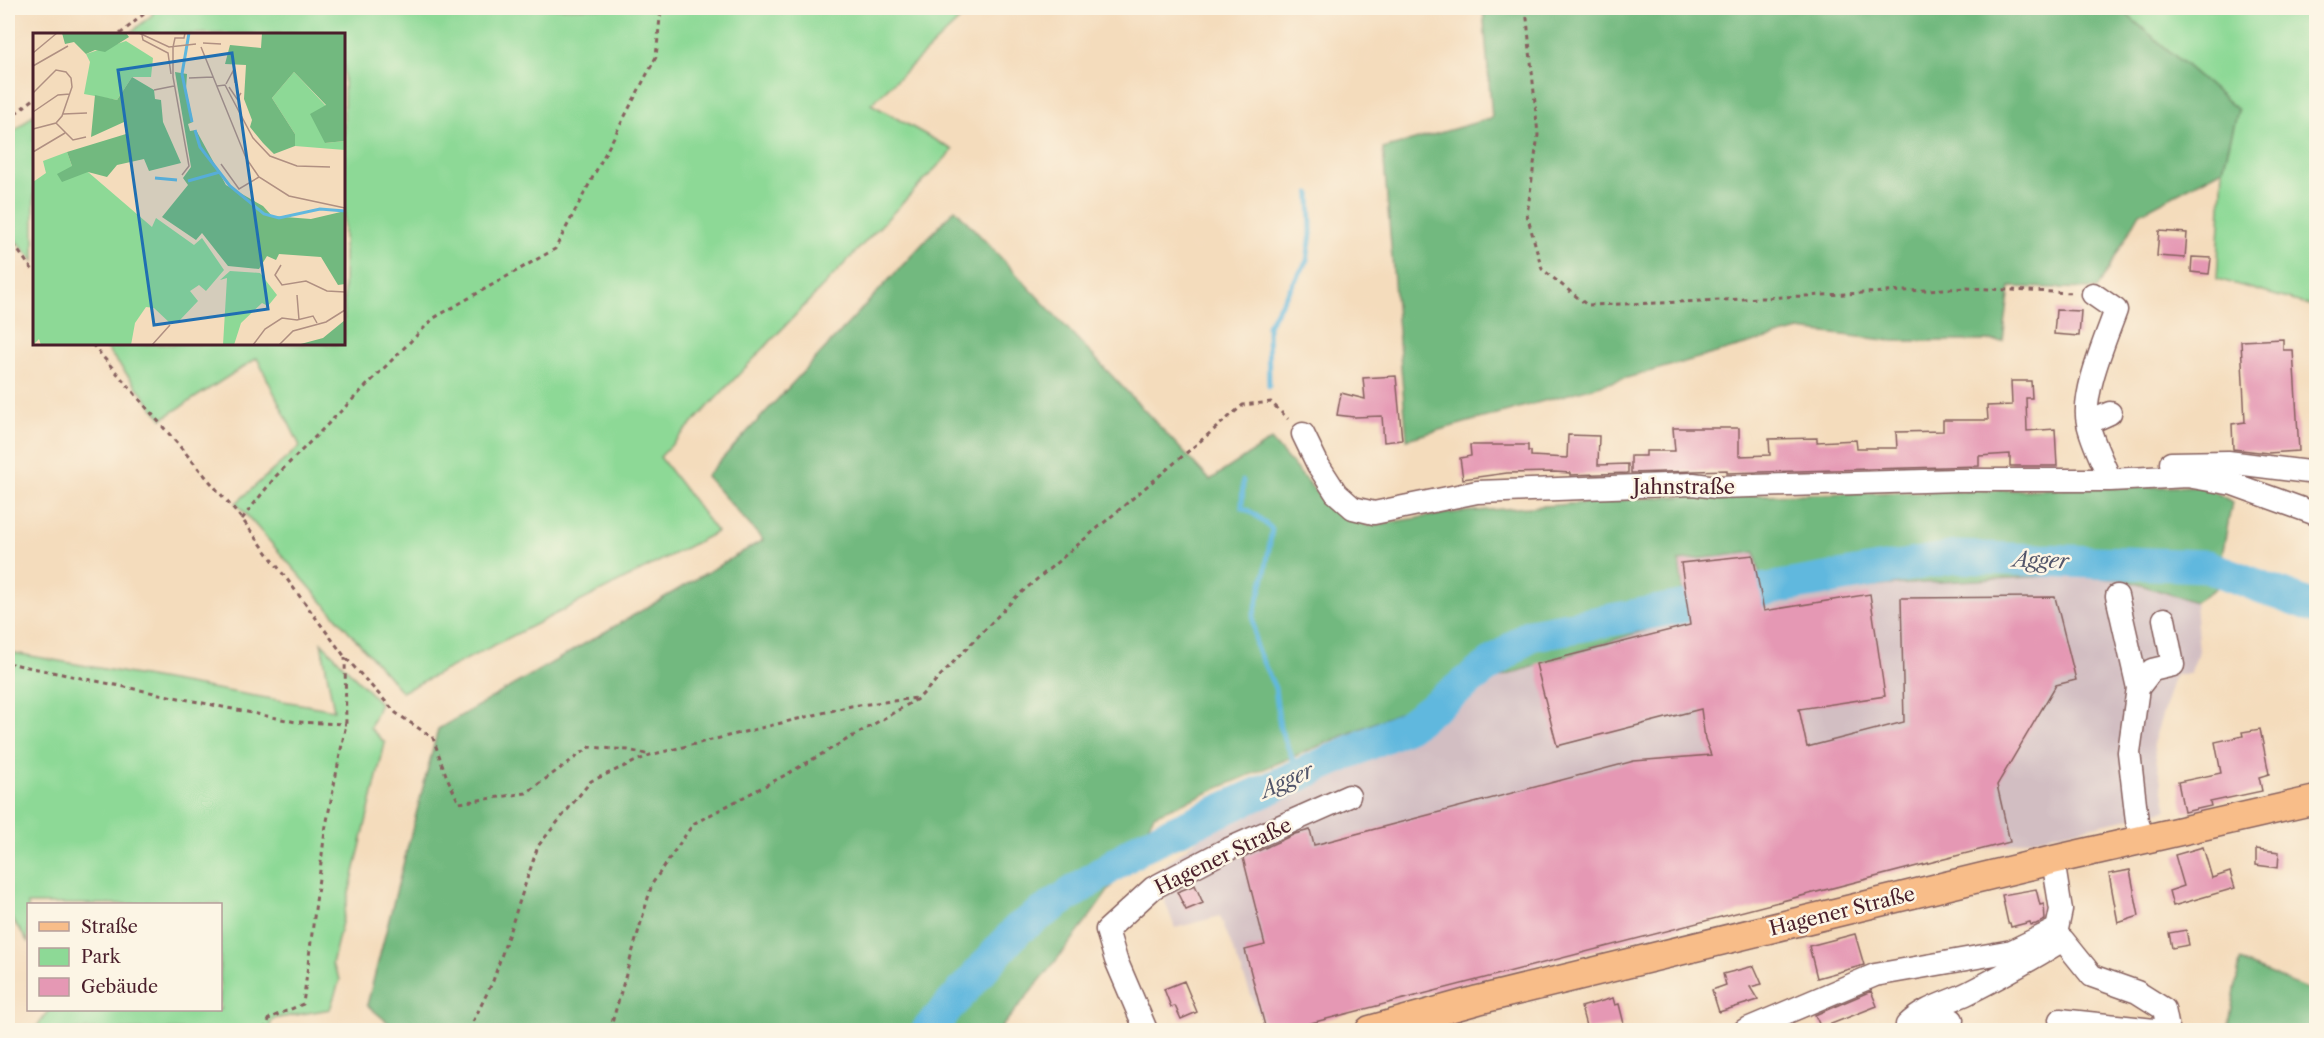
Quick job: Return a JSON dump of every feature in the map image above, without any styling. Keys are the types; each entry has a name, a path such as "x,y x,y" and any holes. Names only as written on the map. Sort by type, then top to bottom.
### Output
{"main road":[{"name":"Hagener Straße","path":"1370,1030 1501,994 2053,860 2316,800"}],"street":[{"path":"2093,294 2116,310 2089,390 2087,410 2088,423 2107,472 2228,462 2316,473"},
{"path":"2088,423 2110,413"},
{"name":"Jahnstraße","path":"1303,434 1317,465 1336,493 1353,508 1374,513 1477,492 1693,484 1716,487 1958,480 2107,472 2187,476 2233,484 2316,514"},
{"path":"2117,596 2139,688 2129,752 2137,821 2144,840"},
{"path":"2139,688 2152,670 2173,665 2164,619"},
{"name":"Hagener Straße","path":"1146,1030 1116,960 1107,930 1153,888 1222,852 1349,796"},
{"path":"2053,860 2061,910 2060,935 2092,976 2137,992 2164,1009 2167,1024 2160,1030"},
{"path":"1745,1030 1875,975 2012,951 2060,935"},
{"path":"1908,1030 1907,1025 1918,1014 1965,995 2002,976 2060,935"},
{"path":"1921,1030 1952,1020"},
{"path":"2060,1020 2154,1030"}],"path":[{"path":"121,33 151,8"},
{"path":"242,519 276,476 434,318 555,249 656,57 661,8"},
{"path":"1526,8 1538,135 1527,215 1542,269 1587,305 1967,288 2093,294"},
{"path":"8,119 33,100"},
{"path":"8,237 33,271"},
{"path":"93,345 242,519 345,657 396,713 433,738 459,803 526,793 590,747 628,750 650,755"},
{"path":"610,1030 652,884 693,824 789,773 919,698 1016,597 1243,405 1271,402 1303,434"},
{"path":"264,1030 270,1018 303,1004 324,831 346,724 345,657"},
{"path":"8,663 296,722 346,724"},
{"path":"469,1030 493,981 538,846 591,781 650,755 851,706 919,698"}],"shaded area":[{"path":"1756,552 1765,601 1889,585 2064,575 2125,580 2195,602 2199,651 2190,674 2175,674 2153,744 2167,810 1940,859 1284,1030 1265,1030 1220,916 1175,928 1154,873 1234,812 1429,700 1686,617 1678,561"}],"green space":[{"path":"155,8 972,8 871,104 953,150 660,457 717,532 402,692 236,503 300,446 257,358 162,419 104,345 345,345 345,33 130,33 152,15"},
{"path":"1483,8 2119,8 2238,110 2223,169 2140,213 2097,289 2010,287 2003,341 1894,341 1799,330 1407,439 1383,149 1492,118"},
{"path":"2119,8 2316,8 2316,307 2217,279 2223,169 2238,110"},
{"path":"33,115 33,260 9,233 8,137"},
{"path":"955,209 1210,480 1271,440 1325,502 1367,526 1449,513 1663,497 2205,486 2232,502 2216,588 2195,602 2125,580 2064,575 1889,585 1765,601 1755,552 1679,561 1686,617 1429,700 1154,815 1102,900 999,1030 397,1030 367,1005 438,729 763,540 706,476"},
{"path":"321,642 380,703 370,728 385,743 332,964 340,979 330,1009 273,1019 268,1030 34,1030 49,1011 222,1011 222,903 27,903 27,941 8,913 8,652 334,710"},
{"path":"2240,961 2316,993 2316,1030 2228,1030"}],"building":[{"path":"2159,231 2187,233 2185,258 2157,256"},
{"path":"2192,257 2211,258 2209,274 2191,272"},
{"path":"2056,310 2081,311 2079,336 2054,334"},
{"path":"2283,339 2283,350 2293,350 2299,451 2268,453 2233,449 2232,424 2245,422 2241,341"},
{"path":"1396,376 1402,440 1384,442 1382,416 1337,415 1341,393 1365,399 1363,378"},
{"path":"2011,381 2031,381 2032,398 2026,398 2027,431 2055,429 2057,466 2010,466 2010,454 1979,456 1979,466 1727,473 1727,470 1631,473 1631,456 1646,456 1646,451 1675,451 1673,428 1739,428 1739,456 1770,455 1769,439 1817,438 1817,442 1856,440 1857,448 1897,448 1896,432 1943,431 1943,420 1988,420 1987,406 2012,405"},
{"path":"1568,435 1599,436 1598,465 1628,464 1628,473 1570,475 1570,473 1554,472 1507,473 1463,479 1460,458 1471,456 1470,445 1528,445 1531,456 1567,458"},
{"path":"1753,555 1764,611 1870,594 1885,696 1799,709 1807,747 1904,722 1901,598 2055,597 2076,680 2056,685 1997,785 2010,842 1284,1030 1266,1030 1245,950 1265,945 1243,858 1295,834 1310,830 1314,845 1634,761 1711,755 1705,739 1701,709 1557,746 1536,664 1690,625 1681,563"},
{"path":"2260,729 2269,774 2259,777 2262,791 2210,802 2211,806 2184,812 2178,782 2221,773 2215,742 2243,736 2242,732"},
{"path":"2203,847 2212,878 2230,872 2235,888 2173,906 2169,891 2184,886 2175,855"},
{"path":"2256,849 2279,852 2278,868 2256,865"},
{"path":"2130,870 2139,916 2118,923 2109,874"},
{"path":"1195,885 1203,903 1186,910 1177,892"},
{"path":"2036,889 2040,905 2044,904 2045,920 2036,924 2031,925 2030,922 2011,927 2008,923 2002,895"},
{"path":"2186,930 2189,945 2172,948 2169,933"},
{"path":"1855,934 1864,965 1817,978 1809,946"},
{"path":"1754,966 1762,984 1750,987 1758,1000 1719,1012 1712,990 1726,985 1723,974"},
{"path":"1184,981 1197,1012 1181,1019 1175,1006 1171,1007 1164,989"},
{"path":"1871,991 1877,1006 1821,1028 1815,1015"},
{"path":"1613,998 1615,1005 1619,1004 1624,1024 1587,1030 1581,1007"}],"waterway":[{"path":"1269,386 1268,325 1307,261 1311,234 1310,193"},
{"path":"1243,481 1242,507 1272,529 1265,573 1253,618 1256,647 1275,688 1280,728 1294,762 1281,783"},
{"name":"Agger","path":"1761,590 1956,557 2207,566 2316,608"},
{"name":"Agger","path":"928,1030 1018,929 1142,846 1408,726 1530,635 1686,606"}]}
